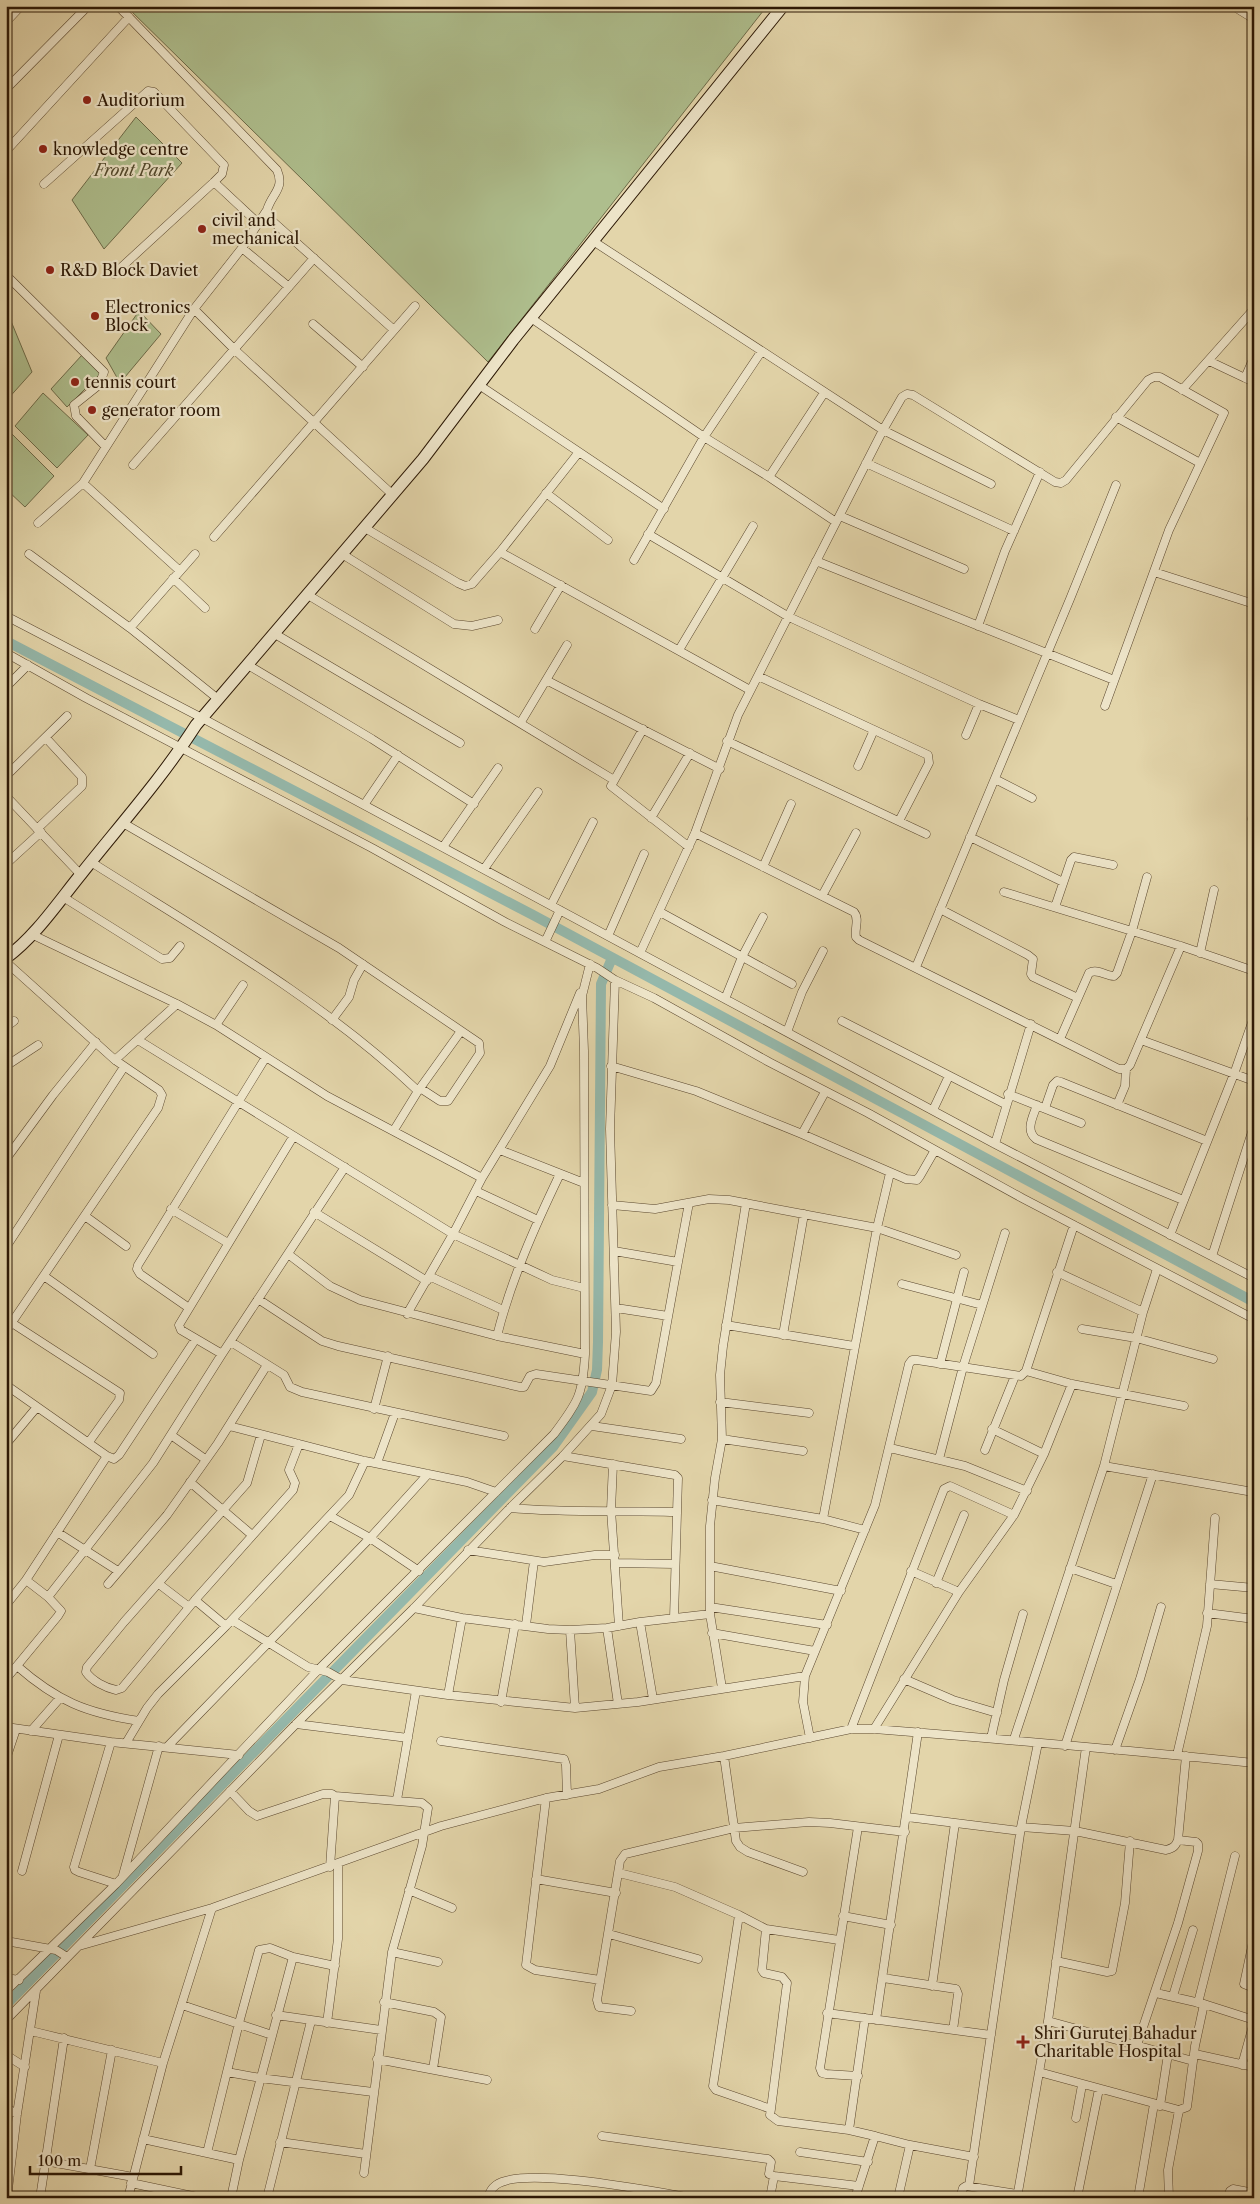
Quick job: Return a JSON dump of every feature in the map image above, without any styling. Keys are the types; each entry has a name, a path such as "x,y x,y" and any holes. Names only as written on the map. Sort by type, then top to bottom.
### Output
{"street":[{"path":"6,22 21,6"},
{"path":"6,89 88,6"},
{"path":"38,523 83,483 194,308 242,248 267,210 281,179 277,170 118,6"},
{"path":"6,958 31,934 123,823 183,745 198,721 275,634 423,459 531,318 782,6"},
{"path":"1233,6 1254,19"},
{"path":"6,151 129,17"},
{"path":"44,184 148,91 154,92 224,165 222,174 214,182 114,274"},
{"path":"214,182 258,223"},
{"path":"267,210 270,219 394,330"},
{"path":"593,241 883,430 991,484"},
{"path":"242,248 289,286"},
{"path":"133,465 314,258"},
{"path":"6,275 104,372 99,385 74,405 76,416 106,447"},
{"path":"214,537 416,306"},
{"path":"194,308 235,350 393,495"},
{"path":"1182,390 1254,309"},
{"path":"531,318 704,437 838,519 964,570"},
{"path":"313,324 363,368"},
{"path":"634,560 704,437 761,352"},
{"path":"1245,378 1254,357"},
{"path":"1209,361 1254,382"},
{"path":"640,953 695,833 720,769 728,741 750,690 883,430 902,397 907,394 913,395 1056,482 1061,483 1066,480 1148,380 1154,377 1160,377 1224,413 1169,530 1105,706"},
{"path":"479,385 664,509"},
{"path":"769,477 824,392"},
{"path":"1116,417 1200,463"},
{"path":"365,528 458,584 465,586 472,584 500,552 579,452"},
{"path":"866,463 1014,531"},
{"path":"978,626 1014,531 1040,472"},
{"path":"83,483 180,571"},
{"path":"916,967 1116,485"},
{"path":"546,493 608,540"},
{"path":"679,650 753,526"},
{"path":"648,534 789,617 979,704 1019,720"},
{"path":"500,552 750,690"},
{"path":"29,554 130,628 218,699"},
{"path":"130,628 195,554"},
{"path":"342,554 454,624 472,626 498,620"},
{"path":"816,561 1114,680"},
{"path":"1154,572 1254,604"},
{"path":"174,578 205,608"},
{"path":"535,629 561,585"},
{"path":"308,595 521,722 614,780"},
{"path":"6,616 198,721 364,805 995,1144 1254,1278"},
{"path":"275,634 460,743"},
{"path":"521,722 567,645"},
{"path":"6,653 546,938 615,980 654,998 1074,1225 1254,1318"},
{"path":"6,687 28,665"},
{"path":"248,665 398,755 474,804"},
{"path":"758,676 928,755 930,759 899,821"},
{"path":"546,680 720,769"},
{"path":"966,735 979,704"},
{"path":"6,776 67,716"},
{"path":"643,729 614,780 612,784 613,789 689,847"},
{"path":"858,766 874,730"},
{"path":"6,864 82,786 82,777 46,738"},
{"path":"728,741 926,834"},
{"path":"651,818 690,753"},
{"path":"364,805 398,755"},
{"path":"443,847 498,768"},
{"path":"995,779 1032,798"},
{"path":"484,869 538,792"},
{"path":"6,796 80,875"},
{"path":"763,867 791,804"},
{"path":"1254,809 1252,818 1254,820"},
{"path":"550,905 593,822"},
{"path":"91,862 287,986 389,1064 419,1090 440,1102 448,1100 480,1053 479,1043 339,948 123,823"},
{"path":"695,833 856,915 856,937 1119,1069 1126,1069"},
{"path":"822,896 856,833"},
{"path":"970,837 1063,882"},
{"path":"608,936 644,854"},
{"path":"1054,907 1071,860 1074,857 1112,865"},
{"path":"1060,1039 1089,973 1092,971 1114,976 1132,931 1147,877"},
{"path":"1200,953 1214,890"},
{"path":"1004,892 1181,946 1254,971"},
{"path":"62,897 162,959 170,958 180,946"},
{"path":"940,909 1028,955 1034,959 1031,970 1033,977 1078,998"},
{"path":"546,938 560,910"},
{"path":"660,912 792,984"},
{"path":"725,999 742,957 763,917"},
{"path":"31,934 177,1004 216,1025 327,1096 482,1178"},
{"path":"1117,1105 1124,1086 1126,1069 1130,1065 1181,946"},
{"path":"787,1032 802,992 823,951"},
{"path":"6,962 115,1060 158,1090 162,1095 158,1108 6,1332"},
{"path":"332,1020 348,997 354,980 363,964"},
{"path":"406,1314 428,1279 482,1178 550,1066 593,966"},
{"path":"78,1946 340,1679 414,1608 468,1550 592,1426 601,1414 608,1384 616,1308 612,1205 611,1066 615,980"},
{"path":"216,1025 243,985"},
{"path":"6,2020 36,1991 59,1952 122,1876 318,1670 554,1434 588,1382 585,1354 584,1288 583,986"},
{"path":"115,1060 177,1004"},
{"path":"1170,1235 1182,1200 1234,1074 1254,1017"},
{"path":"6,1026 14,1021"},
{"path":"842,1021 1005,1104"},
{"path":"995,1144 1008,1094 1031,1024"},
{"path":"394,1130 419,1090 461,1031"},
{"path":"138,1040 453,1234 552,1280 584,1288"},
{"path":"1141,1040 1254,1081"},
{"path":"6,1159 53,1095 96,1042"},
{"path":"6,1066 38,1045"},
{"path":"189,1308 140,1274 137,1268 171,1209 266,1057"},
{"path":"611,1066 696,1091 906,1179 917,1180 935,1150"},
{"path":"6,1247 124,1067"},
{"path":"933,1110 949,1076"},
{"path":"1182,1200 1036,1139 1031,1135 1030,1129 1053,1085 1057,1081 1207,1141"},
{"path":"802,1134 825,1092"},
{"path":"1008,1094 1081,1122"},
{"path":"1212,1256 1254,1126"},
{"path":"222,1354 195,1340 179,1328 180,1321 293,1137"},
{"path":"500,1150 584,1183"},
{"path":"48,1597 138,1485 345,1167"},
{"path":"823,1519 854,1346 877,1228 890,1173"},
{"path":"497,1336 503,1310 520,1265 538,1220 560,1174"},
{"path":"476,1191 538,1220"},
{"path":"612,1205 655,1209 709,1199 746,1204 877,1228 956,1255"},
{"path":"258,1299 328,1344 520,1387 526,1384 532,1374 647,1391 654,1389 688,1203"},
{"path":"722,1688 710,1611 712,1500 722,1439 720,1375 726,1325 746,1204"},
{"path":"171,1209 228,1243"},
{"path":"314,1212 428,1279 503,1310"},
{"path":"783,1335 804,1214"},
{"path":"85,1216 126,1246"},
{"path":"810,1738 803,1702 805,1676 841,1591 883,1479 909,1364 917,1360 1021,1376 1026,1371 1074,1225"},
{"path":"939,1459 963,1367 1005,1233"},
{"path":"614,1251 678,1262"},
{"path":"288,1254 340,1291 360,1300 406,1314 497,1336 585,1354"},
{"path":"1014,1740 1104,1466 1143,1312 1158,1269"},
{"path":"940,1364 964,1272"},
{"path":"1057,1272 1143,1312"},
{"path":"44,1276 153,1354"},
{"path":"902,1284 982,1305"},
{"path":"616,1308 668,1316"},
{"path":"12,1323 120,1393 120,1400 89,1442"},
{"path":"726,1325 854,1346"},
{"path":"1082,1329 1136,1338 1213,1359"},
{"path":"6,1385 114,1459 120,1455 195,1340"},
{"path":"230,1342 284,1375 290,1387 294,1389 374,1409 504,1436"},
{"path":"374,1409 388,1356"},
{"path":"108,1584 158,1526 229,1426 267,1366"},
{"path":"1026,1371 1072,1384 1184,1406"},
{"path":"984,1450 1014,1376"},
{"path":"874,1729 959,1592 1014,1515 1044,1454 1072,1384"},
{"path":"720,1402 809,1413"},
{"path":"6,1444 37,1406"},
{"path":"377,1463 395,1413"},
{"path":"229,1426 365,1461 467,1482 496,1492"},
{"path":"592,1426 681,1439"},
{"path":"992,1429 1044,1454"},
{"path":"261,1434 247,1483 87,1667 86,1672 88,1676 110,1689 122,1688 195,1600 293,1490 295,1483 289,1470 298,1444"},
{"path":"171,1435 205,1459"},
{"path":"722,1439 803,1451"},
{"path":"890,1448 965,1466 1027,1491"},
{"path":"6,1606 26,1580 107,1456"},
{"path":"563,1456 675,1475 678,1481 674,1618"},
{"path":"126,1743 158,1694 229,1623 353,1489 365,1461"},
{"path":"613,1464 611,1510 619,1626"},
{"path":"1104,1466 1253,1492"},
{"path":"122,1876 163,1746 269,1643 370,1538 428,1474"},
{"path":"1065,1746 1153,1474"},
{"path":"190,1482 224,1509 252,1535"},
{"path":"851,1729 911,1571 946,1486 1014,1515"},
{"path":"712,1500 823,1519 865,1530"},
{"path":"510,1508 563,1512 611,1510 676,1512"},
{"path":"936,1584 964,1515"},
{"path":"330,1516 370,1538 419,1571"},
{"path":"1177,1755 1204,1645 1215,1518"},
{"path":"57,1532 118,1571"},
{"path":"468,1550 534,1560 555,1561 615,1554"},
{"path":"526,1625 534,1560"},
{"path":"616,1564 675,1564"},
{"path":"710,1566 841,1591"},
{"path":"1070,1568 1116,1584"},
{"path":"911,1571 936,1584 959,1592"},
{"path":"6,1679 60,1614 59,1608 48,1597 26,1580"},
{"path":"159,1584 189,1607"},
{"path":"1210,1584 1254,1588"},
{"path":"195,1600 229,1623 269,1643 308,1667 328,1672 340,1679 448,1696 575,1708 618,1704 805,1676"},
{"path":"1116,1750 1140,1679 1161,1607"},
{"path":"414,1608 462,1618 570,1630 607,1628 710,1611 827,1625"},
{"path":"1207,1613 1254,1619"},
{"path":"991,1738 1023,1614"},
{"path":"448,1696 462,1618"},
{"path":"640,1622 653,1699"},
{"path":"501,1702 515,1624"},
{"path":"607,1628 618,1704"},
{"path":"570,1630 575,1708"},
{"path":"712,1633 816,1651"},
{"path":"17,1666 39,1685 60,1698 99,1714 139,1721"},
{"path":"904,1679 953,1700 996,1713"},
{"path":"397,1800 416,1691"},
{"path":"31,1731 60,1698"},
{"path":"296,1724 408,1738"},
{"path":"6,1727 111,1742 239,1755"},
{"path":"6,1759 16,1729"},
{"path":"6,1991 18,1980 59,1952 212,1908 426,1832 546,1798 613,1785 652,1769 851,1729 918,1732 1254,1762"},
{"path":"876,2020 918,1732"},
{"path":"22,1871 59,1735"},
{"path":"441,1741 564,1759 567,1795"},
{"path":"111,1742 74,1870 116,1884"},
{"path":"969,2186 1021,1829 1038,1743"},
{"path":"960,2198 962,2188 969,2186 1017,2196 1048,2021 1086,1747"},
{"path":"724,1756 736,1841 740,1847 748,1852 803,1872"},
{"path":"907,1817 1021,1829 1075,1831 1166,1850 1176,1846 1178,1840 1186,1756"},
{"path":"230,1791 248,1811 257,1816 323,1794 397,1800 426,1805 428,1814 426,1832 392,1952 384,2002 364,2173"},
{"path":"327,2023 339,1926 334,1865 335,1796"},
{"path":"546,1798 526,1966 535,1970 600,1980"},
{"path":"631,2012 599,2007 597,2000 620,1861 625,1854 734,1828 819,1822 904,1832"},
{"path":"932,1986 955,1823"},
{"path":"858,1827 827,2013 821,2071 826,2074 858,2076"},
{"path":"1137,2045 1156,1993 1198,1851 1198,1844 1196,1842 1178,1840"},
{"path":"1056,1961 1107,1972 1112,1971 1125,1904 1130,1841"},
{"path":"1039,2072 1157,2105 1179,2110 1187,2107 1201,2003 1235,1856"},
{"path":"619,1873 675,1887 740,1915 766,1929 839,1940"},
{"path":"536,1879 616,1893"},
{"path":"409,1890 452,1908"},
{"path":"128,2198 163,2063 212,1908"},
{"path":"740,1915 713,2086 722,2093 771,2110"},
{"path":"843,1916 891,1925"},
{"path":"766,1929 762,1970 764,1973 782,1977 787,1983 770,2115 778,2120 849,2130 910,2145 974,2157"},
{"path":"1173,1996 1193,1930"},
{"path":"609,1934 698,1959"},
{"path":"1254,1937 1244,1984 1254,1988"},
{"path":"6,1941 59,1952"},
{"path":"207,2153 259,1950 270,1948 293,1957 335,1966"},
{"path":"392,1952 438,1962"},
{"path":"231,2198 276,2015 293,1957"},
{"path":"6,1978 18,1980"},
{"path":"883,1978 958,1991 953,2030"},
{"path":"7,2198 17,2114 36,1991"},
{"path":"1156,1993 1201,2003 1254,2021 1242,2065"},
{"path":"384,2002 438,2014 442,2024 433,2069"},
{"path":"182,2005 272,2035"},
{"path":"827,2013 991,2035"},
{"path":"276,2015 381,2030"},
{"path":"849,2130 865,2018"},
{"path":"267,2198 310,2021"},
{"path":"1048,2021 1168,2054 1254,2067"},
{"path":"30,2031 163,2063"},
{"path":"40,2198 64,2038"},
{"path":"90,2169 112,2050"},
{"path":"1138,2198 1168,2054"},
{"path":"6,2055 25,2067"},
{"path":"377,2059 487,2080"},
{"path":"227,2072 373,2092"},
{"path":"1076,2118 1082,2085"},
{"path":"1077,2198 1099,2089"},
{"path":"6,2108 17,2114"},
{"path":"1169,2198 1168,2170 1179,2110"},
{"path":"602,2136 768,2159 770,2162 769,2174 774,2176 858,2186"},
{"path":"855,2198 875,2136"},
{"path":"143,2139 239,2160"},
{"path":"280,2142 366,2154"},
{"path":"898,2198 910,2145"},
{"path":"800,2152 868,2162"},
{"path":"45,2161 90,2169 202,2198"},
{"path":"488,2198 496,2184 503,2181 542,2176 693,2198"},
{"path":"770,2198 774,2176"},
{"path":"1228,2198 1230,2191 1233,2189 1254,2193"}],"green space":[{"path":"126,6 767,6 488,362"},
{"name":"Front Park","path":"136,117 182,163 104,249 72,200"},
{"path":"6,309 32,372 6,401"},
{"path":"139,311 161,334 120,383 106,358"},
{"name":"tennis court","path":"82,355 100,374 67,407 51,389"},
{"path":"43,393 88,435 57,468 15,426"},
{"path":"8,430 54,476 25,507 6,489"}],"waterway":[{"path":"6,641 533,915 1254,1302"},
{"path":"6,2005 553,1447 592,1392 597,1370 598,1342 601,984 612,958"}],"place":[{"name":"Auditorium","path":"87,100"},
{"name":"knowledge centre","path":"43,149"},
{"name":"civil and mechanical","path":"202,229"},
{"name":"R&D Block Daviet","path":"50,270"},
{"name":"Electronics Block","path":"95,316"},
{"name":"tennis court","path":"75,382"},
{"name":"generator room","path":"92,410"},
{"name":"Shri Gurutej Bahadur Charitable Hospital","path":"1023,2042"}]}
